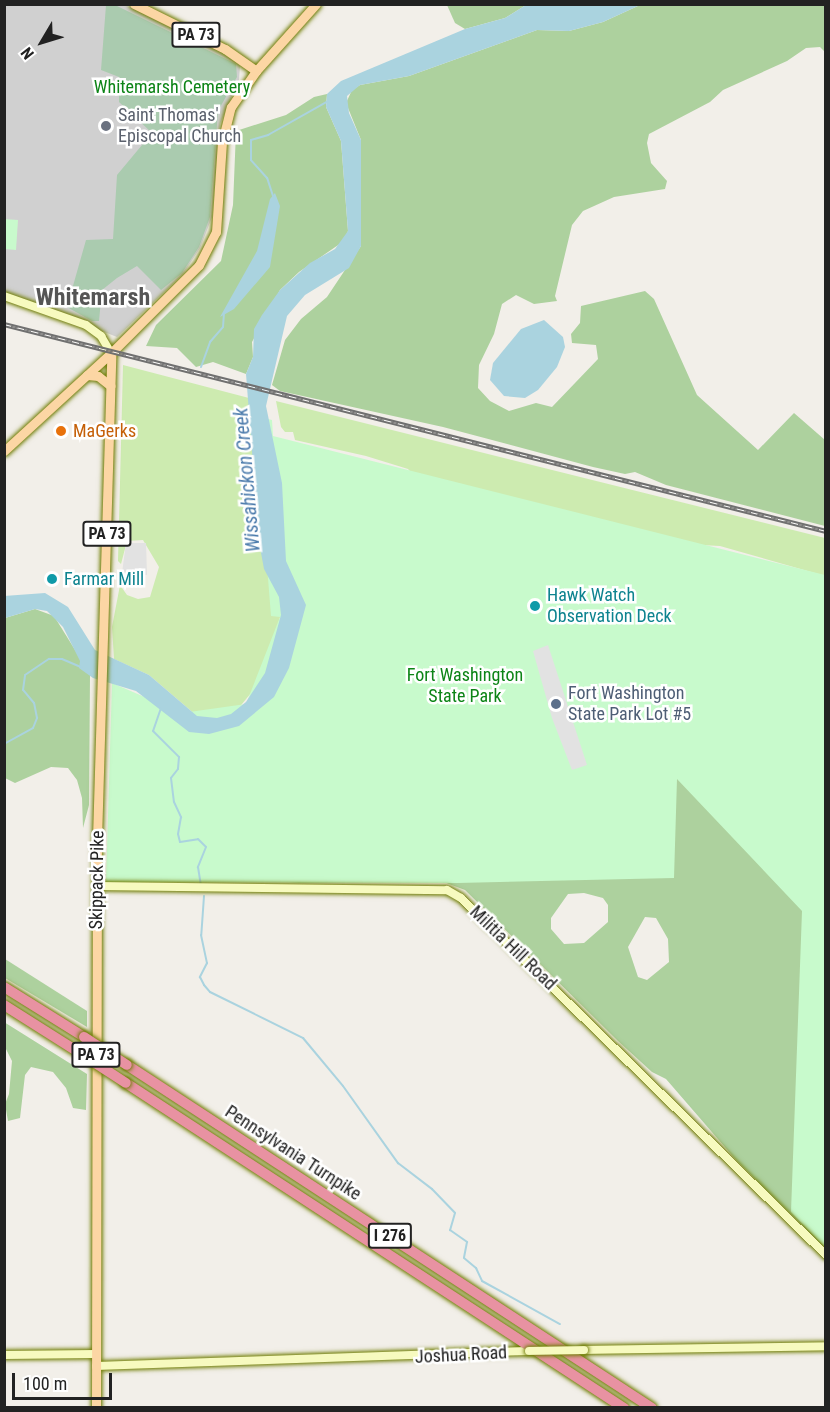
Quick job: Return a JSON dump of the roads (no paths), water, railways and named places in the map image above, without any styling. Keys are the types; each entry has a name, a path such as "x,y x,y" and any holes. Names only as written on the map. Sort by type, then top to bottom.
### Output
{"highway":[{"name":"Pennsylvania Turnpike","path":"4,987 652,1407"},
{"name":"Pennsylvania Turnpike","path":"4,1005 624,1407"}],"main road":[{"name":"PA 73","path":"134,4 225,49 256,71"},
{"path":"4,451 189,278 211,240 217,220 227,119 238,93 316,4"},
{"name":"Skippack Pike","path":"96,1407 97,886 105,654 111,353"},
{"path":"87,375 98,376 111,386"}],"street":[{"path":"4,296 86,325 101,336 111,353"},
{"name":"Militia Hill Road","path":"97,886 226,890 391,887 447,890 461,898 825,1255"},
{"name":"Joshua Road","path":"96,1366 529,1351 825,1346"},
{"path":"4,1355 95,1354"}],"water":[{"path":"526,5 640,5 603,22 569,31 537,30 409,76 360,85 347,96 349,113 361,140 361,246 349,268 305,295 287,316 266,406 282,483 286,561 306,605 289,668 274,697 239,726 209,734 189,732 136,691 93,678 79,668 80,661 63,627 47,611 35,609 5,618 4,596 45,593 68,607 95,650 149,675 197,716 217,718 231,714 246,702 265,673 281,615 279,597 264,569 259,542 246,374 253,357 254,329 262,315 280,290 310,263 335,249 348,231 341,141 326,107 327,94 341,81 465,29 505,18"},
{"path":"275,193 280,206 270,267 234,309 220,317 257,251 270,199"},
{"path":"544,320 563,337 565,347 557,367 538,390 525,398 504,396 490,380 493,363 521,329"}],"waterway":[{"path":"273,196 267,178 251,160 251,140 268,135 328,101"},
{"path":"201,367 210,342 223,327 224,314"},
{"path":"4,744 33,728 37,718 34,703 23,690 25,675 49,659 62,659 81,667"},
{"path":"161,708 153,731 179,757 178,769 171,778 174,802 181,817 178,834 180,842 198,839 206,847 198,867 201,885"},
{"path":"204,896 201,935 207,963 200,977 204,985 210,992 303,1038 343,1086 398,1163 432,1189 455,1213 450,1230 467,1242 464,1258 476,1268 482,1281 560,1324"}],"railway":[{"path":"4,324 826,531"}],"place":[{"name":"Saint Thomas' Episcopal Church","path":"106,126"},
{"name":"MaGerks","path":"61,431"},
{"name":"Farmar Mill","path":"52,579"},
{"name":"Hawk Watch Observation Deck","path":"535,606"},
{"name":"Fort Washington State Park Lot #5","path":"556,704"}],"district":[{"name":"Whitemarsh","path":"93,298"}],"park label":[{"name":"Whitemarsh Cemetery","path":"172,87"},
{"name":"Fort Washington State Park","path":"465,686"}],"water label":[{"name":"Wissahickon Creek","path":"247,480"}]}
